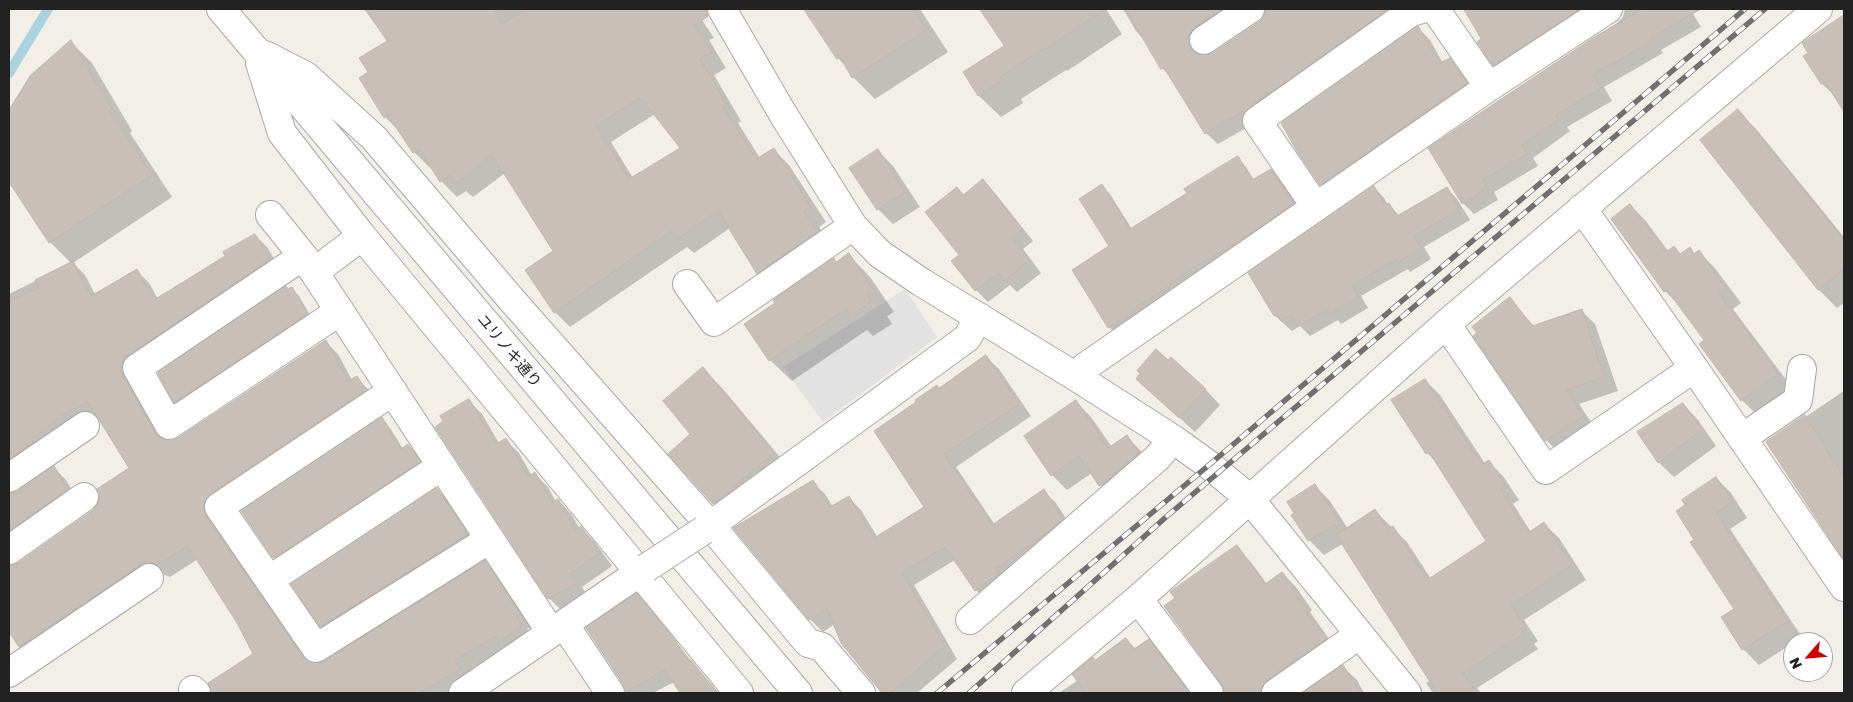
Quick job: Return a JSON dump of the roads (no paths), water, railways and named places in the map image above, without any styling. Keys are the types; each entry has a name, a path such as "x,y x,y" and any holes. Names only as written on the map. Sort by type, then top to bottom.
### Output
{"street":[{"name":"ユリノキ通り","path":"220,9 798,693"},
{"path":"722,9 783,114 853,226 880,254 921,282 1078,378 1173,439 1209,465 1249,498 1407,693"},
{"path":"1204,40 1250,9"},
{"path":"1316,207 1257,121 1412,12 1422,9"},
{"path":"1435,9 1489,87"},
{"path":"1078,378 1084,367 1489,87 1608,9"},
{"path":"1026,693 1138,599 1446,324 1818,9"},
{"path":"255,50 282,133 362,236 643,570 739,693"},
{"path":"255,50 306,76 374,138 808,643 822,646 861,693"},
{"path":"1582,208 1742,438 1841,575"},
{"path":"270,215 309,264 490,539 610,693"},
{"path":"687,284 714,322 853,226"},
{"path":"340,311 169,425 137,368 309,264 362,236"},
{"path":"463,693 707,527 967,338 979,317"},
{"path":"1446,324 1546,470 1694,368"},
{"path":"1742,438 1798,400 1802,369"},
{"path":"393,392 219,508 316,648 490,539"},
{"path":"9,478 85,426"},
{"path":"970,620 1157,458 1173,439"},
{"path":"269,580 442,466"},
{"path":"9,550 84,497"},
{"path":"9,673 149,578"},
{"path":"1138,599 1209,693"},
{"path":"1276,693 1359,636"}],"waterway":[{"path":"9,73 48,9"}],"railway":[{"path":"937,693 1209,465 1745,9"},
{"path":"969,693 1166,517 1765,9"}]}
